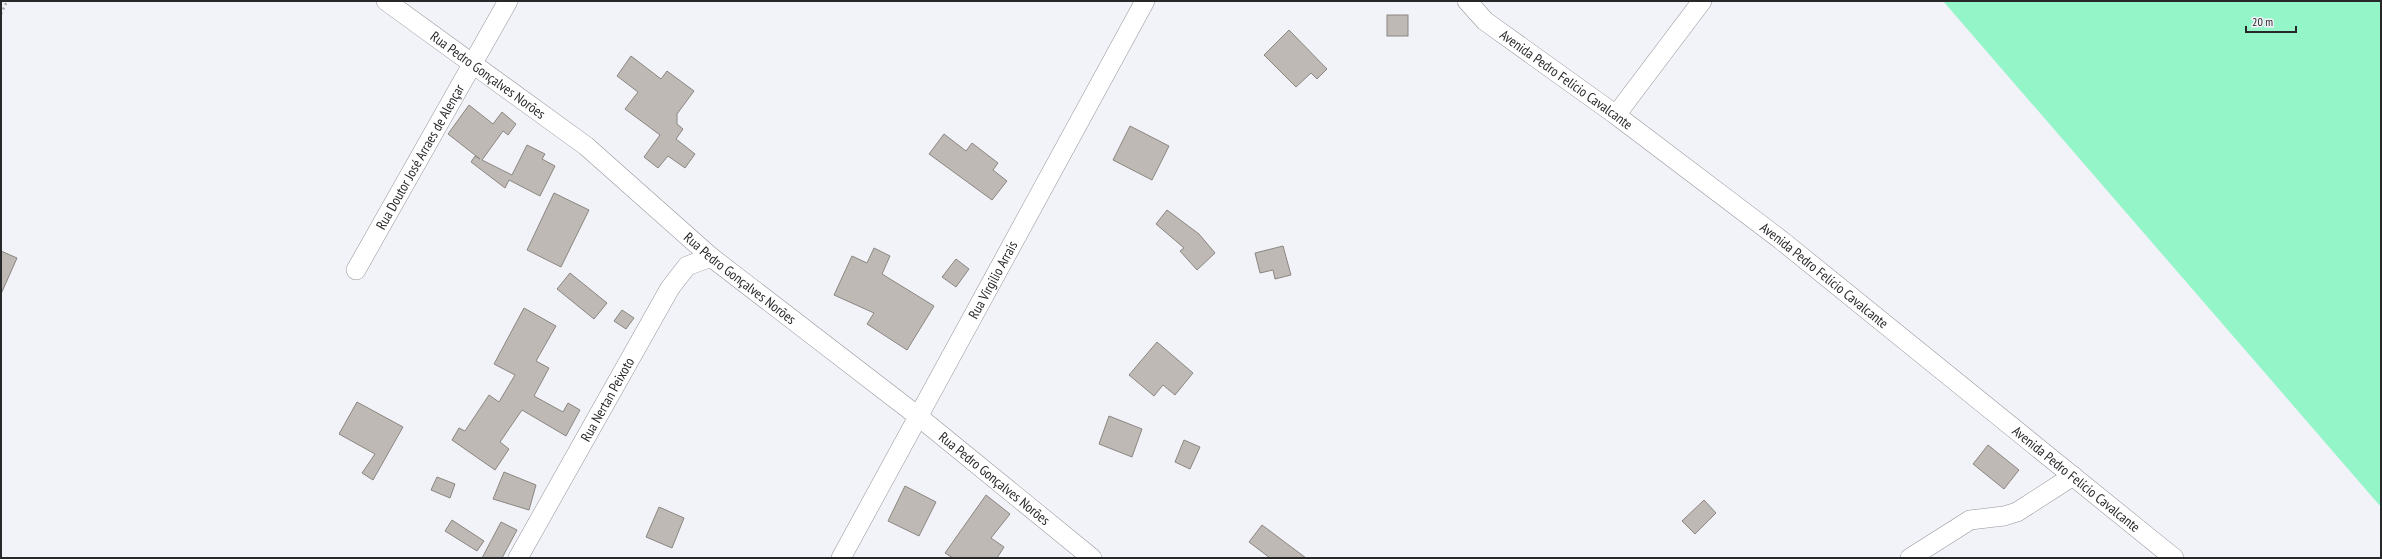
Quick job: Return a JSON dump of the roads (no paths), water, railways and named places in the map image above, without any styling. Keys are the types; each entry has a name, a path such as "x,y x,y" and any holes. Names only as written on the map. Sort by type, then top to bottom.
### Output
{"street":[{"name":"Rua Pedro Gonçalves Norões","path":"386,1 586,146 711,257 919,417 1092,558"},
{"name":"Rua Doutor José Arraes de Alençar","path":"356,270 471,64 508,1"},
{"name":"Rua Virgilio Arrais","path":"841,558 1145,1"},
{"path":"1616,115 1702,1"},
{"name":"Avenida Pedro Felício Cavalcante","path":"1475,4 1485,21 1616,115 1774,235 2174,558"},
{"name":"Rua Nertan Peixoto","path":"518,558 670,288 687,266 711,257"},
{"path":"1910,558 1970,520 2004,516 2017,512 2073,476"}]}
